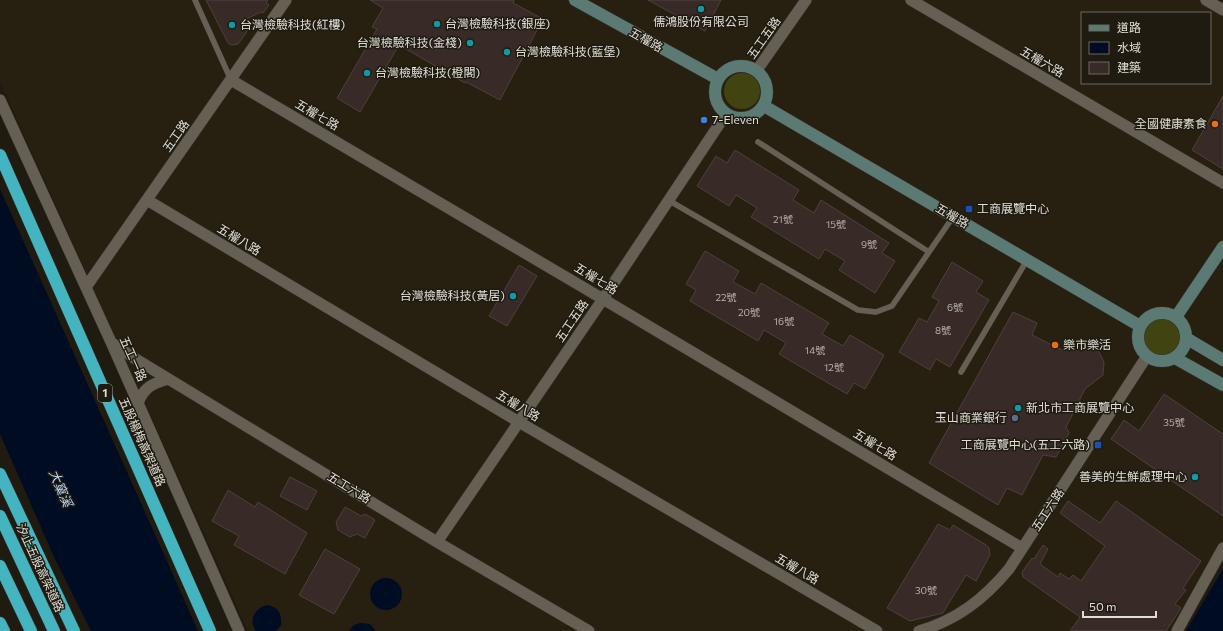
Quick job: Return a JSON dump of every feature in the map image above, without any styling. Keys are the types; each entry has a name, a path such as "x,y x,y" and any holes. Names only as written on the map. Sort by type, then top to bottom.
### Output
{"highway":[{"name":"五股楊梅高架道路","path":"0,155 210,631"},
{"path":"0,474 74,631"},
{"name":"汐止五股高架道路","path":"0,516 54,631"},
{"path":"0,566 31,631"},
{"path":"0,623 4,631"}],"street":[{"name":"五工路","path":"86,287 286,0"},
{"name":"五權路","path":"575,0 718,79"},
{"name":"五工五路","path":"757,70 806,0"},
{"name":"五權六路","path":"911,0 1223,183"},
{"path":"1206,0 1223,10"},
{"path":"743,65 757,70 766,83 768,90 764,106 760,112 747,118 739,119 726,114 720,108 715,94 718,79 728,69 735,66 743,65"},
{"name":"五權七路","path":"231,80 603,298 1022,548"},
{"name":"五工一路","path":"0,100 111,342 239,631"},
{"name":"五權路","path":"764,106 1140,326"},
{"name":"五工五路","path":"437,542 726,114"},
{"name":"五權八路","path":"147,200 519,422 877,631"},
{"path":"1176,317 1223,247"},
{"path":"1156,313 1170,314 1176,317 1182,323 1186,338 1183,349 1175,358 1158,361 1147,356 1141,349 1138,333 1143,320 1156,313"},
{"path":"1186,338 1223,360"},
{"name":"五工六路","path":"111,342 169,379 437,542 589,631"},
{"name":"五工六路","path":"919,631 934,627 956,616 976,603 998,583 1147,356"},
{"path":"1175,358 1223,385"},
{"path":"138,403 141,394 148,386 169,379"},
{"path":"1177,631 1223,548"}],"lane":[{"path":"195,0 231,80"},
{"path":"758,142 929,252"},
{"path":"668,200 858,310 876,312 892,306 954,216"},
{"path":"961,372 1028,260"}],"shaded area":[{"path":"0,0 1223,0 1223,546 1174,631 248,631 0,82"},
{"path":"746,73 755,78 759,84 759,98 755,104 746,109 738,109 729,104 725,98 724,87 729,78 735,74"},
{"path":"1161,319 1174,325 1180,338 1174,351 1161,357 1148,351 1142,338 1148,325"}],"water":[{"name":"大窠溪","path":"0,189 198,631 91,631 55,559 0,434"},
{"path":"1223,569 1223,631 1186,631"},
{"path":"386,578 395,581 399,585 402,594 399,603 395,607 386,610 377,607 373,603 370,594 373,585 377,581"},
{"path":"267,605 277,609 281,617 281,625 276,631 256,631 253,623 254,615 259,609"},
{"path":"360,623 370,624 376,631 349,631 354,625"}],"building":[{"name":"台灣檢驗科技(紅樓)","path":"206,0 268,0 266,3 269,5 263,13 261,12 244,20 248,30 238,44 231,45 228,43"},
{"path":"370,0 514,0 513,3 543,19 500,100 466,82 465,83 399,45 360,112 337,98 377,29 372,27 383,8"},
{"name":"儒鴻股份有限公司","path":"648,0 721,0 705,31"},
{"name":"全國健康素食","path":"1223,96 1223,169 1192,150"},
{"path":"735,150 799,190 793,200 814,213 821,200 889,243 882,253 895,261 875,293 839,270 845,261 825,249 819,259 751,217 757,208 736,195 729,206 697,186 716,156 727,163"},
{"path":"705,251 739,271 733,282 755,294 761,283 829,323 822,334 843,346 850,335 884,355 865,389 854,383 847,394 779,354 786,343 764,330 758,341 690,301 696,290 686,284"},
{"path":"952,262 983,281 976,292 989,300 950,367 936,359 930,370 899,352 919,318 927,322 939,301 932,297"},
{"name":"台灣檢驗科技(黃居)","path":"519,265 537,276 507,326 489,316"},
{"name":"新北市工商展覽中心","path":"1013,312 1037,323 1032,335 1064,351 1074,343 1087,342 1097,348 1104,362 1103,375 1085,389 1066,427 1069,433 1056,457 1043,455 1022,495 1007,488 998,505 929,463"},
{"name":"善美的生鮮處理中心","path":"1164,394 1223,434 1223,516 1111,439 1124,420 1139,431"},
{"path":"290,477 317,491 307,510 280,496"},
{"path":"228,490 255,507 258,502 307,533 285,574 234,545 239,536 212,521"},
{"path":"1068,501 1100,523 1116,501 1201,561 1183,588 1186,590 1175,604 1181,608 1166,631 1070,631 1080,617 1023,577 1022,572 1032,558 1034,559 1043,545 1048,549 1040,564 1058,577 1060,573 1069,579 1073,575 1081,581 1105,546 1060,513"},
{"path":"345,507 361,516 365,514 375,520 365,538 357,534 350,537 338,530 336,522"},
{"path":"938,524 950,530 953,525 986,545 989,548 990,555 976,581 966,575 943,613 910,621 887,608"},
{"path":"325,549 360,569 334,614 299,595"}],"place":[{"name":"儒鴻股份有限公司","path":"701,9"},
{"name":"台灣檢驗科技(銀座)","path":"437,24"},
{"name":"台灣檢驗科技(紅樓)","path":"232,25"},
{"name":"台灣檢驗科技(金棧)","path":"470,43"},
{"name":"台灣檢驗科技(藍堡)","path":"507,52"},
{"name":"台灣檢驗科技(橙閣)","path":"367,73"},
{"name":"7-Eleven","path":"704,120"},
{"name":"全國健康素食","path":"1215,124"},
{"name":"工商展覽中心","path":"969,209"},
{"name":"台灣檢驗科技(黃居)","path":"513,296"},
{"name":"樂市樂活","path":"1055,345"},
{"name":"新北市工商展覽中心","path":"1018,408"},
{"name":"玉山商業銀行","path":"1015,418"},
{"name":"工商展覽中心(五工六路)","path":"1098,445"},
{"name":"善美的生鮮處理中心","path":"1195,477"}]}
